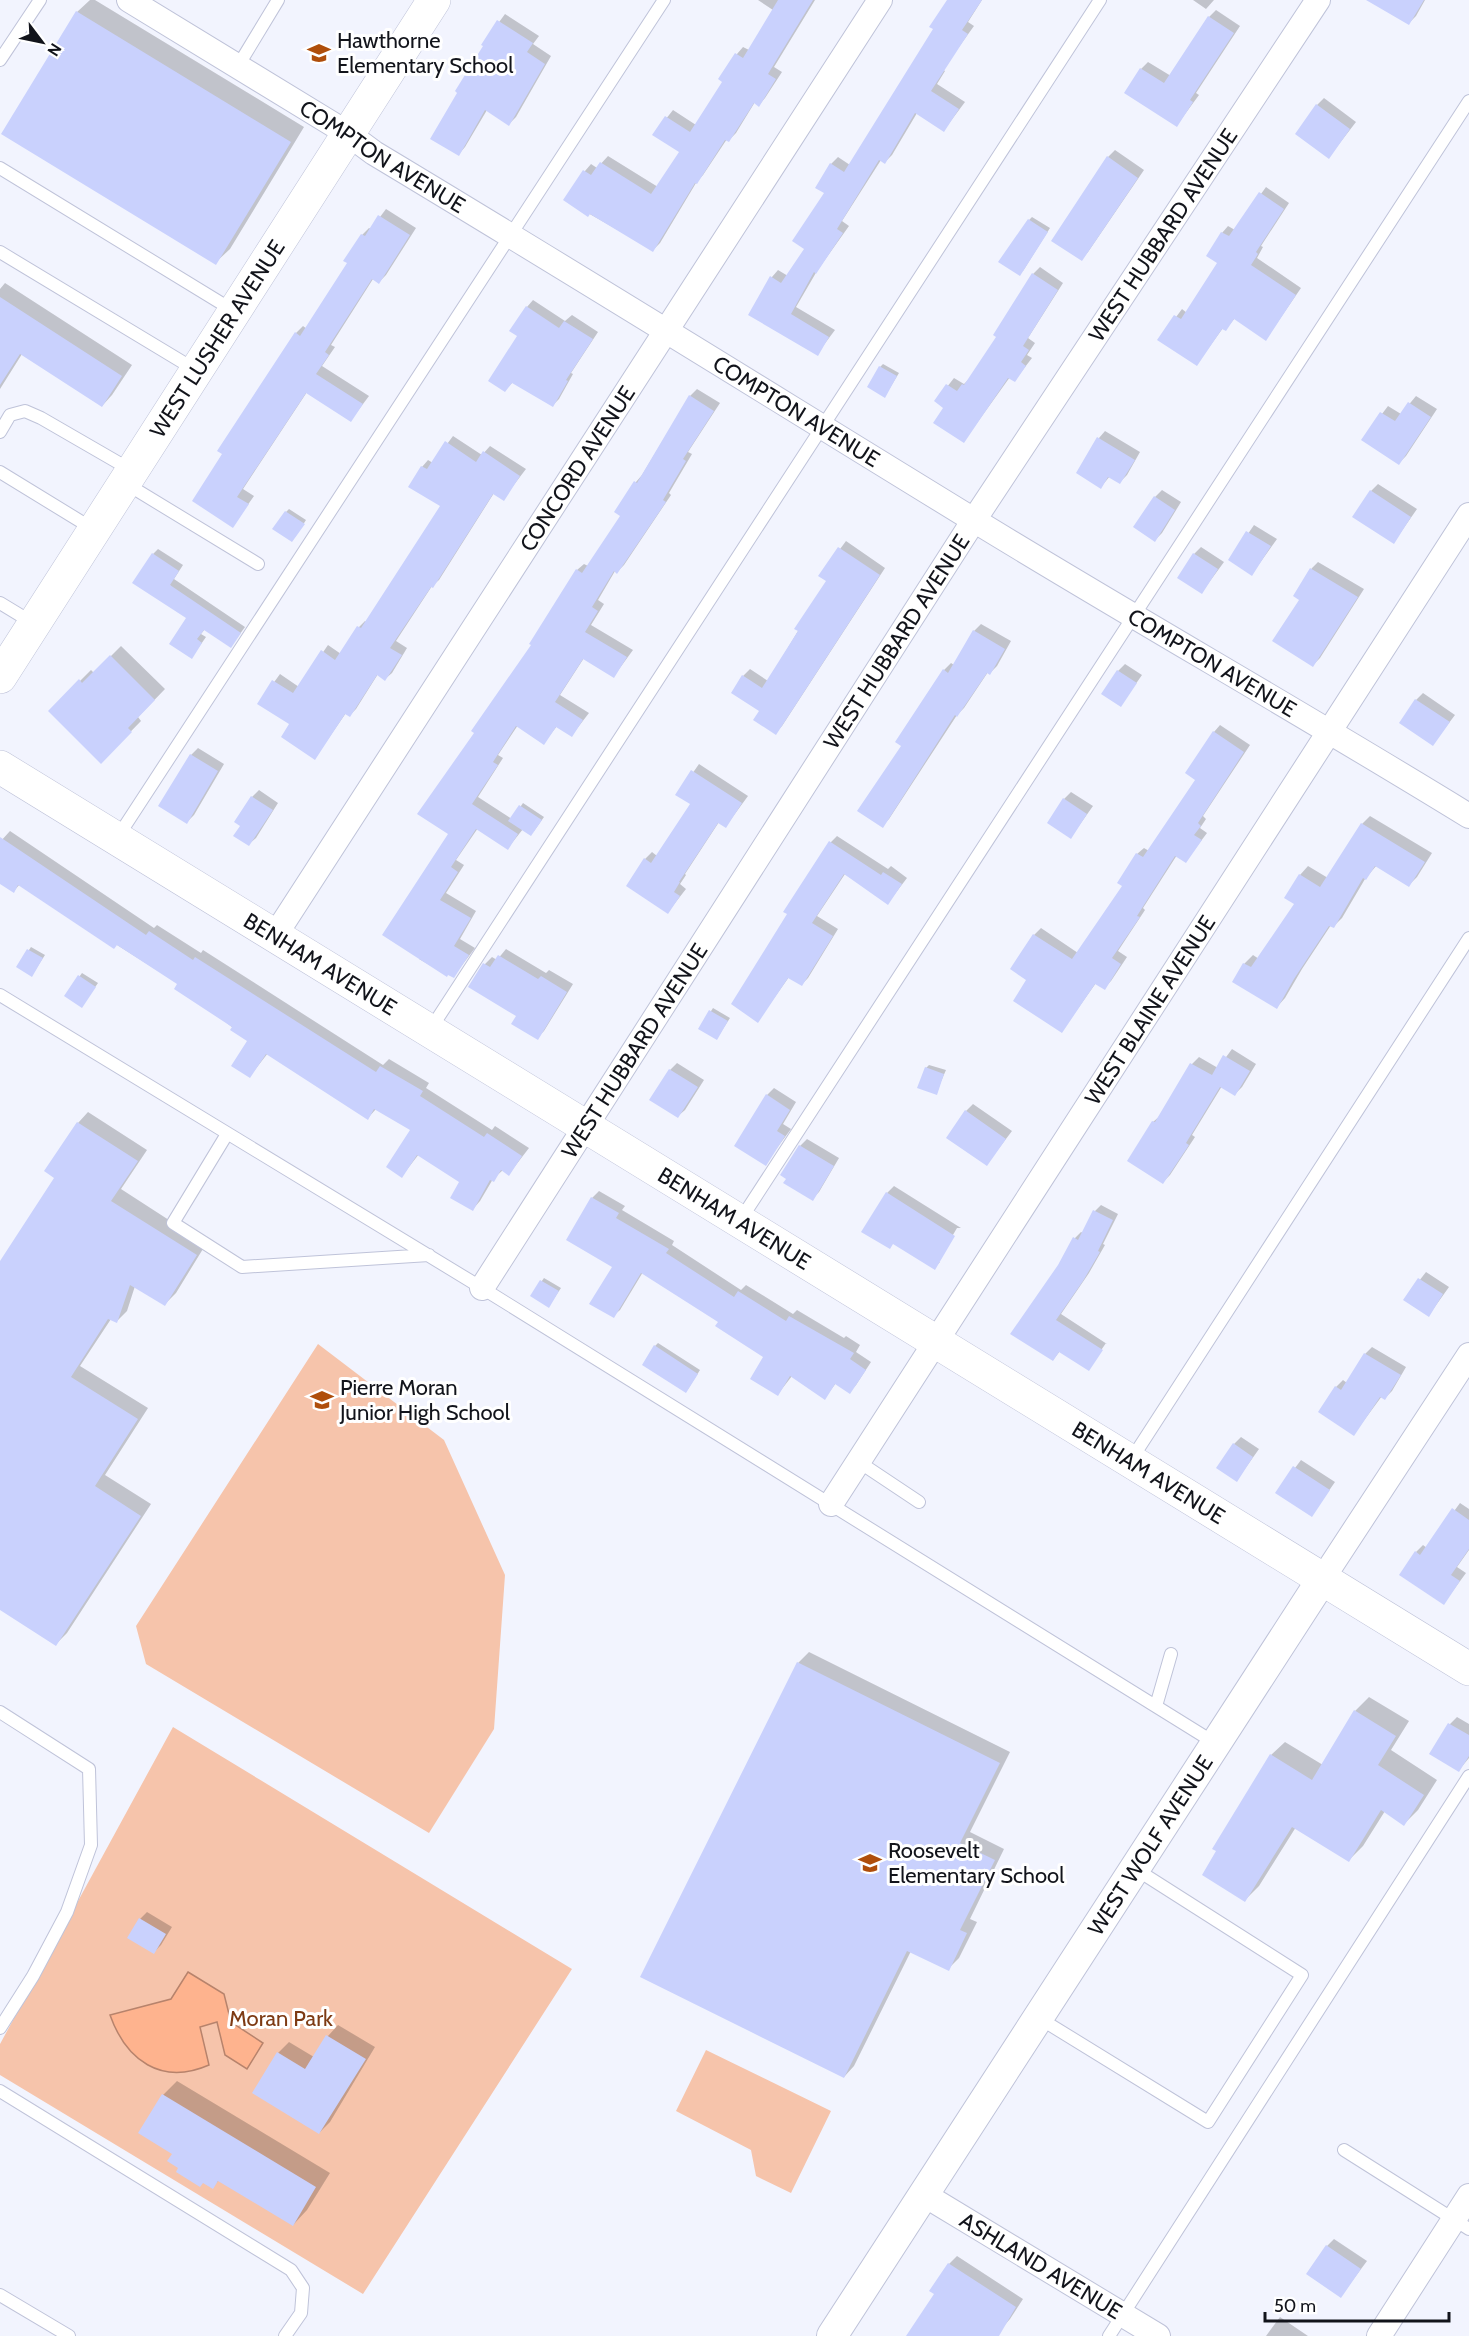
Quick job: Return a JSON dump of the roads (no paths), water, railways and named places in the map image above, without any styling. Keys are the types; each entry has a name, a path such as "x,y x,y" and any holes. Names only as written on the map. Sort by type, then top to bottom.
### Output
{"main road":[{"name":"WEST LUSHER AVENUE","path":"0,677 434,0"},
{"name":"BENHAM AVENUE","path":"0,767 1469,1669"}],"street":[{"name":"COMPTON AVENUE","path":"129,0 347,133 374,153 666,329 974,520 1329,730 1469,816"},
{"name":"CONCORD AVENUE","path":"274,937 880,0"},
{"name":"WEST HUBBARD AVENUE","path":"482,1288 974,520 1318,0"},
{"name":"WEST BLAINE AVENUE","path":"831,1504 1469,515"},
{"name":"WEST WOLF AVENUE","path":"832,2336 1469,1355"},
{"name":"ASHLAND AVENUE","path":"923,2194 1158,2336"},
{"path":"1379,2336 1461,2224 1469,2196"}],"lane":[{"path":"0,60 40,0"},
{"path":"238,66 278,0"},
{"path":"117,839 664,0"},
{"path":"430,1031 1100,0"},
{"path":"740,1220 1469,100"},
{"path":"0,168 234,311"},
{"path":"0,252 196,370"},
{"path":"0,432 10,415 25,411 41,418 258,564"},
{"path":"0,472 94,529"},
{"path":"0,603 34,624"},
{"path":"1131,1460 1469,938"},
{"path":"0,995 429,1255 1215,1743"},
{"path":"227,1134 173,1222 242,1267 429,1255"},
{"path":"859,1462 919,1502"},
{"path":"1156,1706 1171,1654"},
{"path":"0,1712 89,1769 91,1845 67,1912 33,1976 0,2028"},
{"path":"1109,2336 1469,1776"},
{"path":"1038,2017 1208,2122 1302,1975 1134,1868"},
{"path":"0,2091 291,2270 303,2288 301,2313 285,2336"},
{"path":"1344,2150 1461,2224"},
{"path":"0,2295 69,2336"}],"place":[{"name":"Hawthorne Elementary School","path":"319,53"},
{"name":"Pierre Moran Junior High School","path":"322,1400"},
{"name":"Roosevelt Elementary School","path":"870,1863"}],"park label":[{"name":"Moran Park","path":"281,2018"}]}
